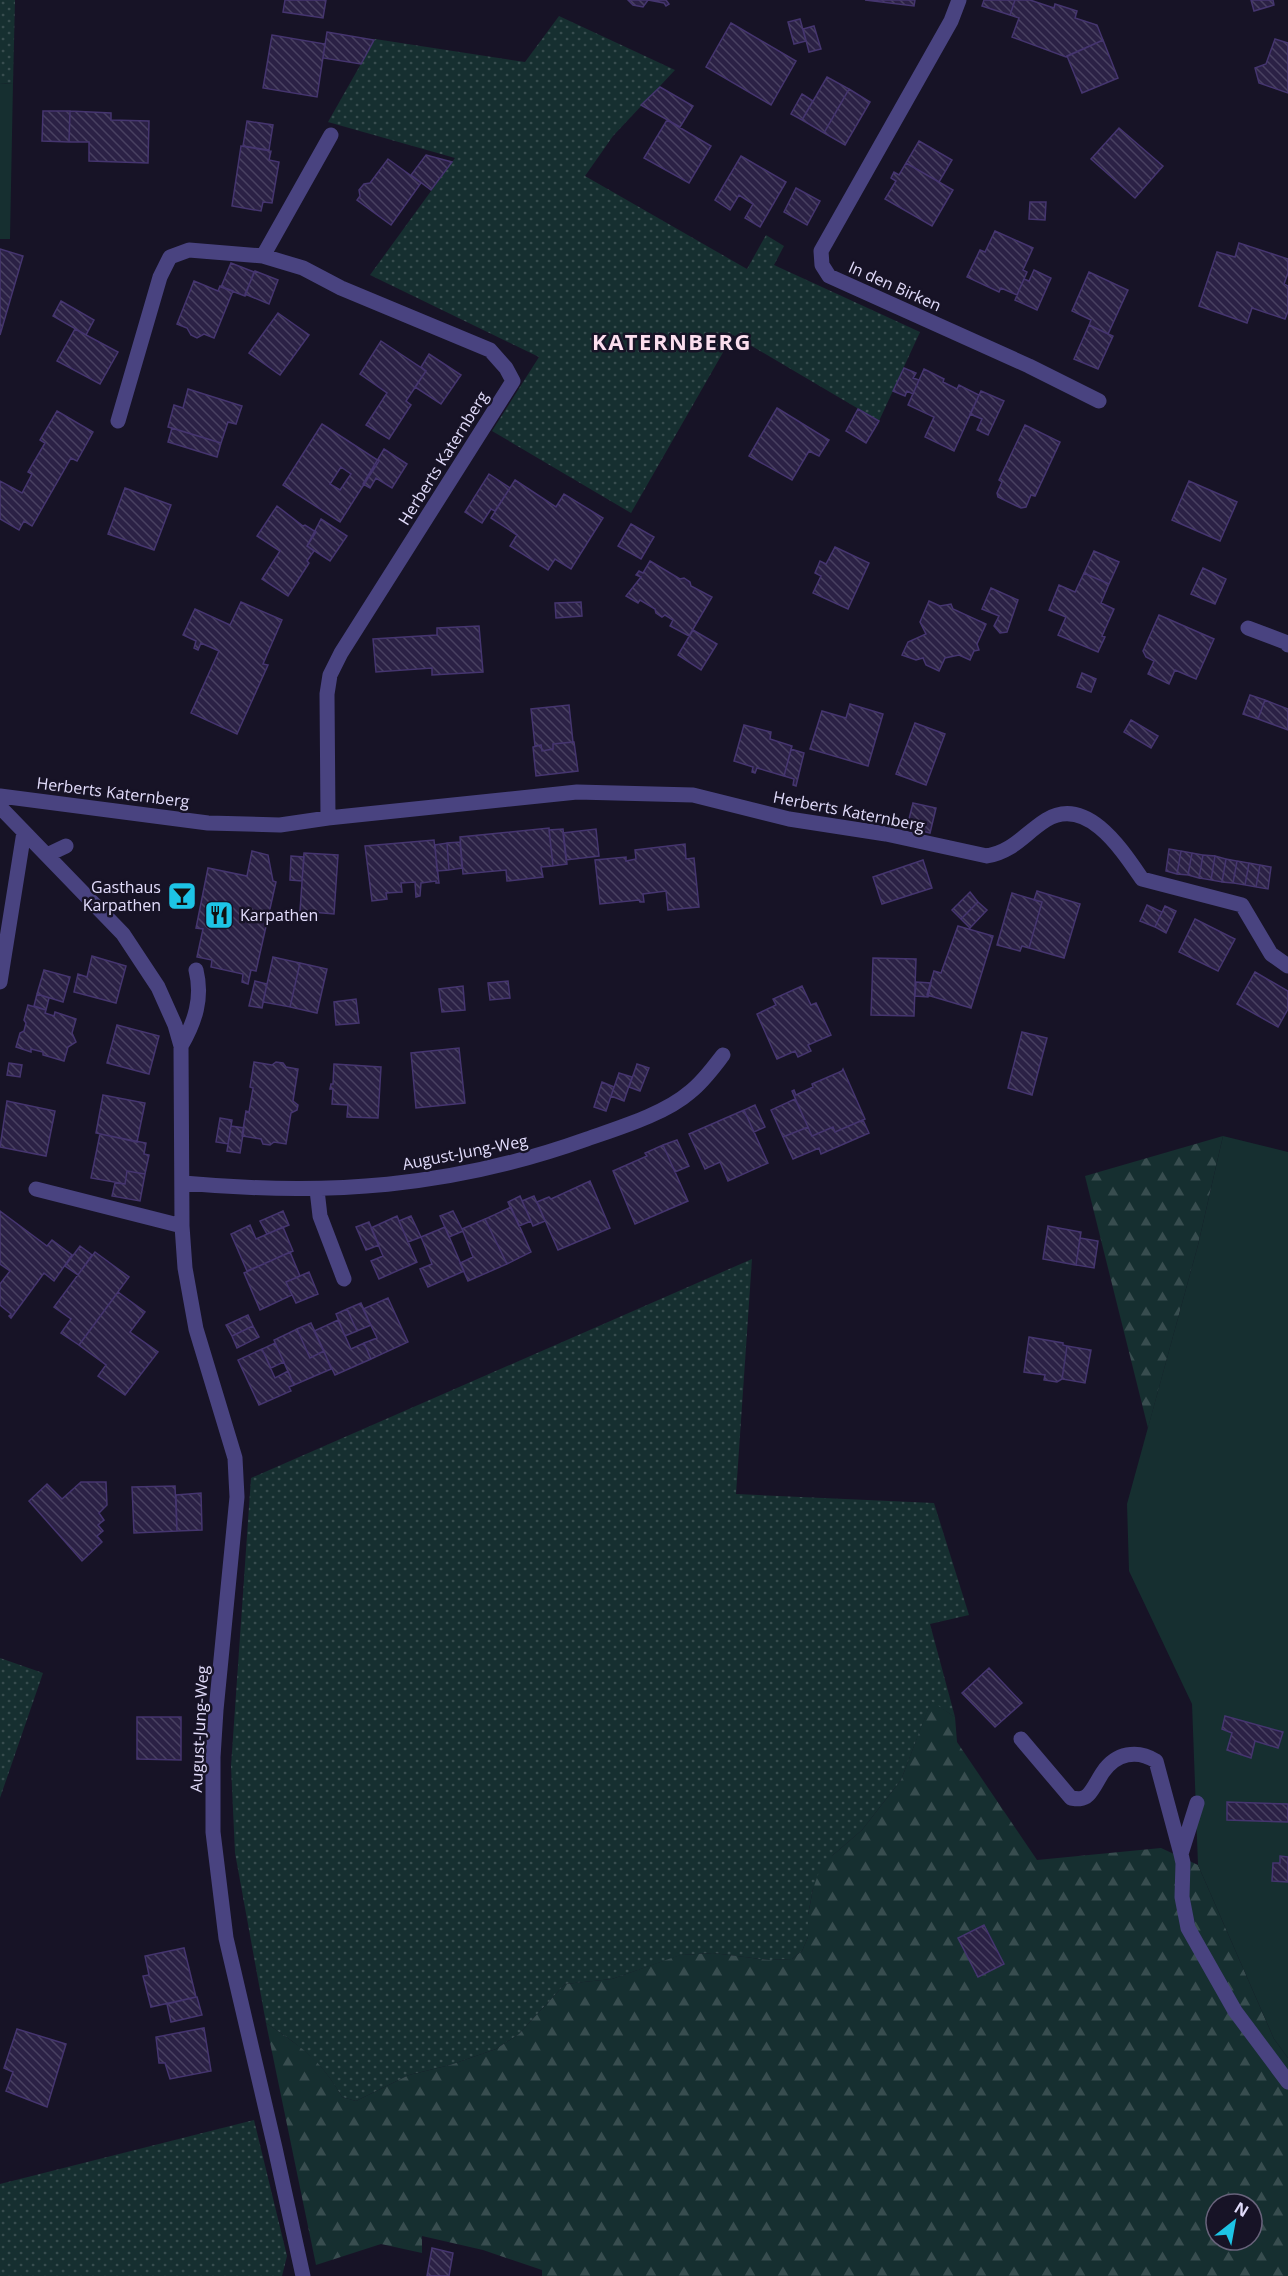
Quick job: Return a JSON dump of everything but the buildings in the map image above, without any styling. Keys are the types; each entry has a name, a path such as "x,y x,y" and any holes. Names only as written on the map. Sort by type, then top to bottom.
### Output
{"street":[{"name":"In den Birken","path":"959,0 951,21 821,251 822,265 829,276 1029,366 1100,401"},
{"path":"263,256 332,135"},
{"name":"Herberts Katernberg","path":"118,421 160,277 171,257 189,250 263,256 303,268 341,288 490,350 506,368 513,381 330,675 327,694 328,818"},
{"path":"1248,628 1288,645"},
{"name":"Herberts Katernberg","path":"0,796 208,823 280,825 577,792 693,795 789,819 886,834 987,856 1000,854 1013,847 1045,821 1059,814 1079,814 1098,827 1126,855 1142,879 1242,905 1271,954 1288,966"},
{"name":"August-Jung-Weg","path":"0,807 96,904 135,950 163,996 181,1046 182,1226 185,1268 196,1329 237,1471 237,1497 213,1757 213,1832 219,1889 234,1976 303,2276"},
{"path":"0,982 24,832"},
{"path":"47,855 66,846"},
{"path":"181,1046 191,1028 198,1007 199,987 196,969"},
{"name":"August-Jung-Weg","path":"183,1183 241,1188 317,1190 396,1184 464,1174 512,1163 601,1134 678,1102 705,1078 723,1055"},
{"path":"36,1189 182,1226"},
{"path":"317,1190 321,1216 344,1279"},
{"path":"1021,1739 1071,1798 1081,1799 1088,1796 1105,1769 1115,1759 1127,1754 1147,1755 1156,1761 1183,1863 1182,1897 1188,1928 1235,2011 1288,2082"},
{"path":"1181,1854 1197,1803"}],"green space":[{"path":"0,0 15,0 13,84 0,83"},
{"path":"559,16 675,70 613,136 585,176 747,269 766,235 784,246 774,265 920,332 879,421 733,335 631,513 492,431 539,357 370,275 455,158 328,122 375,39 525,62"},
{"path":"0,83 13,84 10,239 0,239"},
{"path":"1223,1136 1198,1245 1148,1428 1085,1176"},
{"path":"1223,1136 1288,1152 1288,2058 1274,2039 1198,1865 1192,1704 1129,1571 1127,1504 1198,1245"},
{"path":"752,1259 736,1494 934,1503 969,1615 930,1624 955,1717 931,1702 901,1780 862,1830 833,1855 813,1889 808,1915 808,1937 802,1951 792,1959 769,1960 713,1953 681,1955 612,1979 565,1984 519,2034 496,2049 450,2065 409,2075 356,2101 342,2097 318,2063 290,2039 266,2023 235,1853 231,1766 251,1478"},
{"path":"0,1658 43,1673 0,1798"},
{"path":"931,1701 955,1717 957,1742 1037,1860 1161,1848 1198,1865 1274,2039 1288,2058 1288,2276 542,2276 542,2270 483,2250 422,2236 422,2253 381,2244 316,2265 266,2023 309,2054 326,2072 342,2097 356,2101 409,2075 450,2065 496,2049 519,2034 565,1984 612,1979 680,1955 713,1953 769,1960 792,1959 802,1951 808,1937 808,1915 819,1872 833,1855 862,1830 901,1780"},
{"path":"254,2120 287,2256 282,2276 0,2276 0,2184"}],"place":[{"name":"Gasthaus Karpathen","path":"182,896"},
{"name":"Karpathen","path":"219,915"}],"district":[{"name":"KATERNBERG","path":"672,341"}]}
